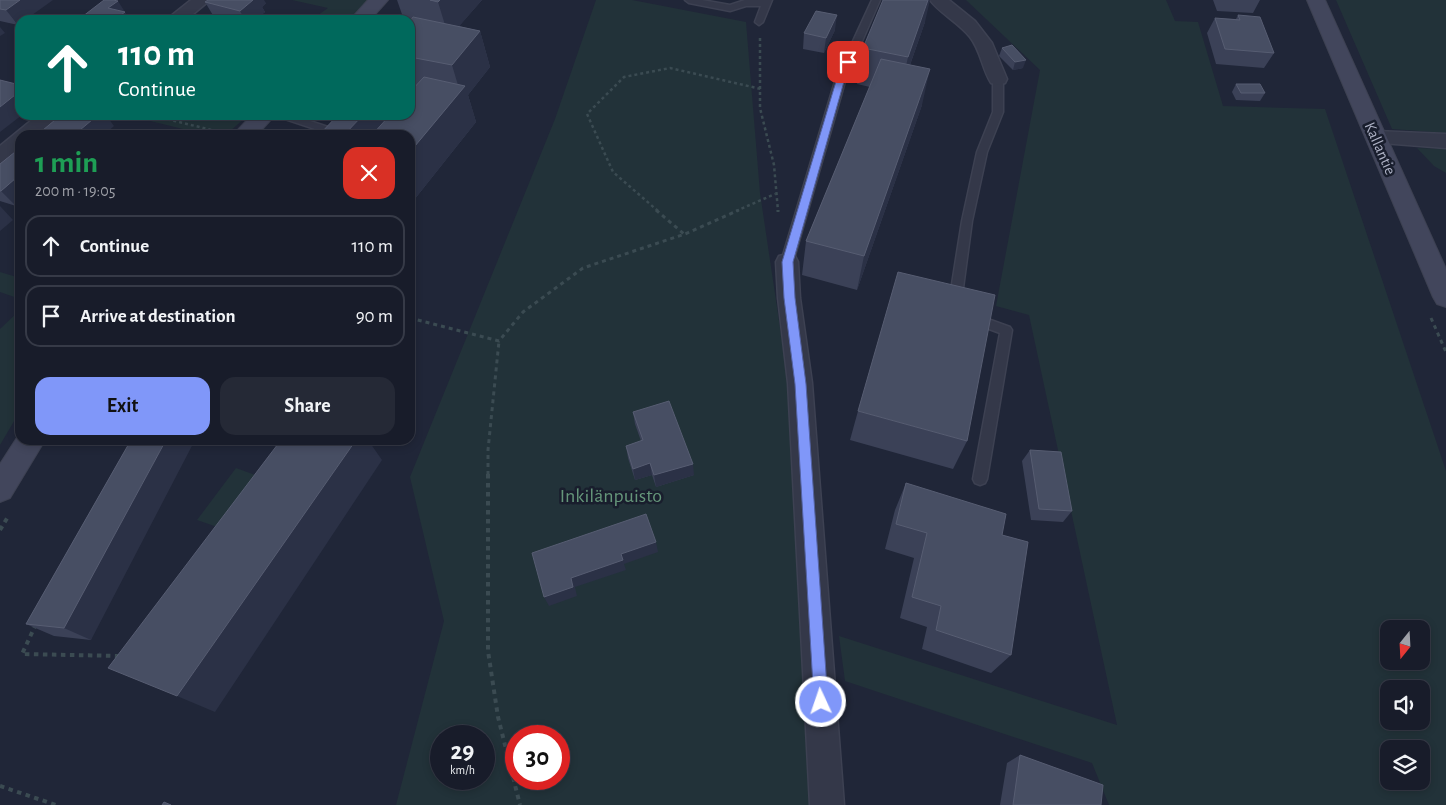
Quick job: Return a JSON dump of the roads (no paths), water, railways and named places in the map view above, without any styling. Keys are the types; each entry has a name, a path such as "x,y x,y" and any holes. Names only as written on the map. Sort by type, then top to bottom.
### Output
{"main road":[{"path":"364,15 379,0"},
{"name":"Kallantie","path":"1316,0 1446,297"},
{"path":"240,130 256,120"},
{"path":"0,489 28,445"}],"street":[{"path":"182,15 202,0"},
{"path":"938,0 966,21 982,40 993,60 998,79"},
{"path":"31,130 44,120"},
{"path":"1376,137 1446,141"},
{"path":"0,157 15,144"},
{"path":"788,262 790,298 801,393 827,805"}],"lane":[{"path":"689,0 730,8 745,3 768,2 759,22"},
{"path":"788,262 841,78 876,0"},
{"path":"980,479 1006,330 954,312 967,221 982,152 998,112 998,79"},
{"path":"297,120 328,130"}],"park label":[{"name":"Inkilänpuisto","path":"611,495"}]}
